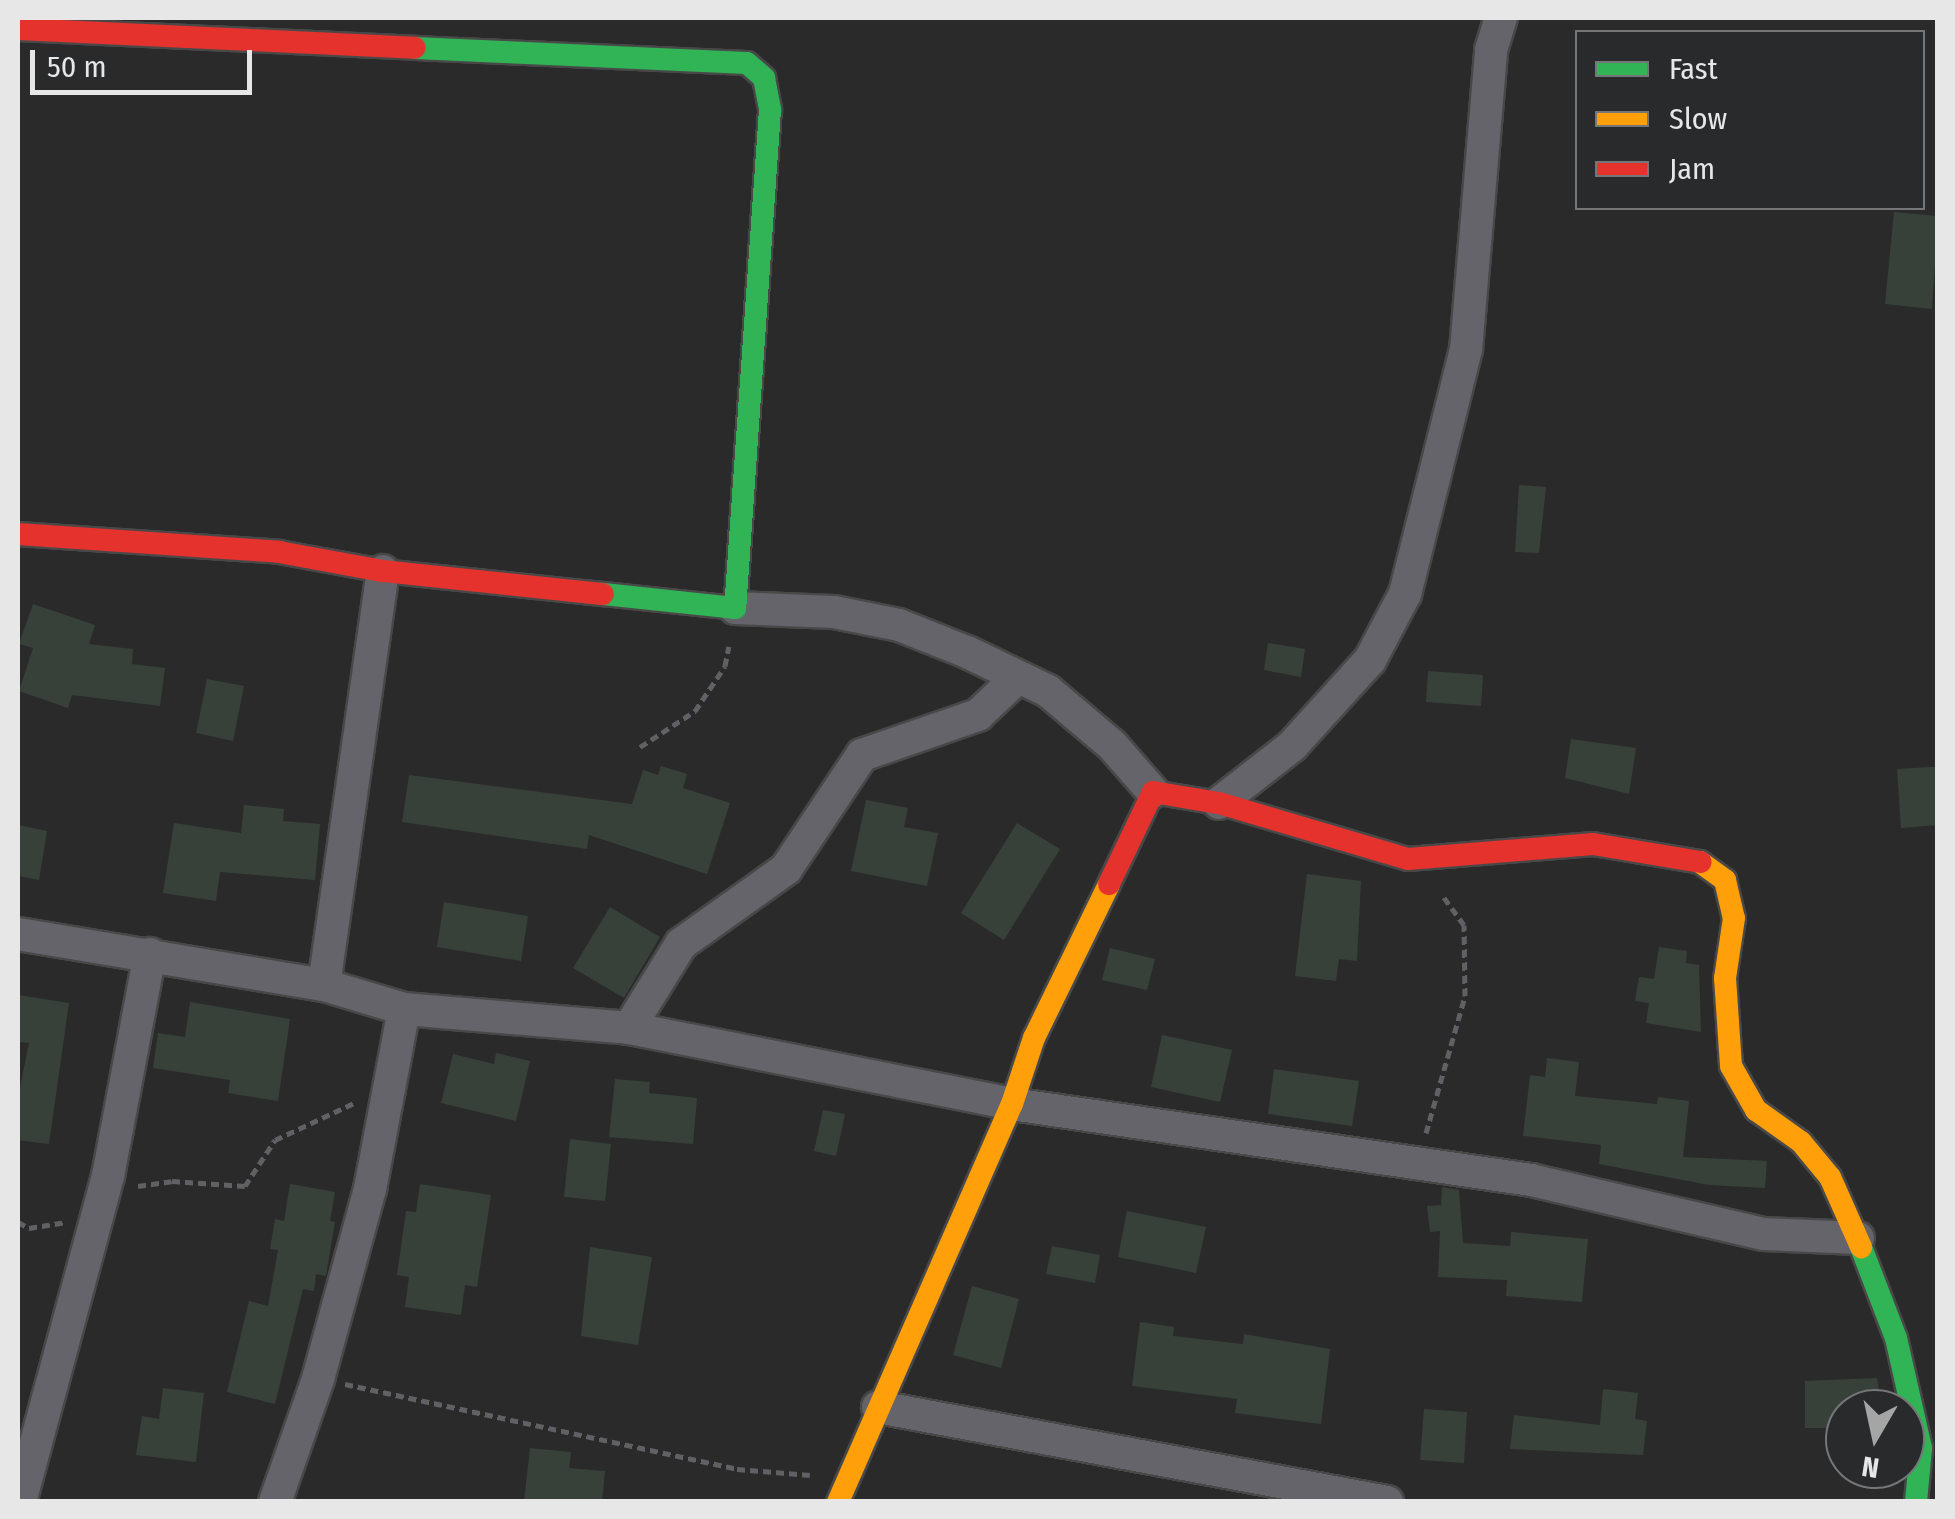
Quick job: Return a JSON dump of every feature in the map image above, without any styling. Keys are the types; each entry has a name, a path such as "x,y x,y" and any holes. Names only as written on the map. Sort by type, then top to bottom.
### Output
{"street":[{"path":"1219,802 1292,746 1370,660 1405,594 1466,350 1491,50 1501,18"},
{"path":"18,29 747,63 764,78 770,110 735,608"},
{"path":"18,534 279,552 383,571 735,608 834,612 900,625 1048,691 1112,745 1153,792 1219,802 1408,860 1593,844 1667,852 1703,863 1725,880 1734,918 1725,978 1731,1066 1740,1091 1801,1142 1830,1177 1858,1238 1896,1338 1921,1448 1916,1502"},
{"path":"324,985 383,571"},
{"path":"630,1028 681,944 786,869 862,755 978,714 1016,678"},
{"path":"838,1502 1012,1104 1034,1038 1153,792"},
{"path":"18,934 324,985 404,1009 630,1028 1012,1104 1530,1180 1764,1234 1858,1238"},
{"path":"20,1502 108,1176 150,954"},
{"path":"275,1502 318,1379 392,1095 404,1009"},
{"path":"878,1407 1387,1502"}],"path":[{"path":"640,747 695,710 715,681 725,666 735,608"},
{"path":"1408,860 1464,925 1464,996 1420,1165"},
{"path":"108,1176 110,1193 150,1181 246,1186 275,1140 356,1102 392,1095"},
{"path":"18,1222 29,1228 72,1222 108,1176"},
{"path":"318,1379 737,1469 848,1478"}],"building":[{"path":"1894,212 1938,216 1932,309 1885,304"},
{"path":"1519,485 1546,487 1539,553 1515,552"},
{"path":"33,604 95,625 89,644 133,649 132,664 165,668 160,706 72,695 68,708 19,691 33,648 19,644"},
{"path":"1268,643 1305,649 1301,677 1264,670"},
{"path":"1428,671 1483,675 1481,706 1426,702"},
{"path":"207,679 244,686 233,741 196,733"},
{"path":"1571,739 1636,748 1629,794 1565,778"},
{"path":"661,766 687,774 683,788 730,803 707,874 589,835 587,849 402,822 409,775 632,804 643,770 658,775"},
{"path":"1938,767 1938,825 1901,828 1897,769"},
{"path":"866,800 908,808 904,827 938,833 927,886 851,871"},
{"path":"244,805 284,809 283,821 320,824 315,880 220,872 216,901 163,893 174,823 241,833"},
{"path":"1017,823 1060,849 1004,940 961,913"},
{"path":"18,825 47,831 39,880 18,876"},
{"path":"1307,874 1361,881 1357,961 1339,959 1336,981 1295,976"},
{"path":"444,902 528,916 521,961 437,947"},
{"path":"610,907 660,937 624,998 573,968"},
{"path":"1659,947 1687,951 1686,963 1699,965 1701,1032 1646,1023 1649,1003 1635,1001 1639,977 1654,979"},
{"path":"1110,948 1155,959 1147,990 1102,980"},
{"path":"18,995 69,1003 49,1144 18,1140 18,1097 29,1043 18,1042"},
{"path":"190,1002 290,1019 278,1101 228,1093 230,1080 153,1068 158,1033 185,1037"},
{"path":"1162,1035 1232,1050 1220,1102 1151,1087"},
{"path":"496,1053 530,1061 516,1121 441,1103 453,1054 494,1064"},
{"path":"1547,1058 1579,1062 1575,1096 1657,1104 1658,1097 1689,1101 1683,1157 1767,1161 1765,1188 1709,1185 1599,1164 1601,1145 1523,1136 1530,1075 1545,1077"},
{"path":"1274,1069 1359,1081 1352,1126 1268,1114"},
{"path":"615,1079 650,1082 649,1093 697,1098 693,1144 609,1137"},
{"path":"823,1110 845,1114 836,1156 814,1151"},
{"path":"570,1139 611,1144 605,1201 564,1197"},
{"path":"290,1184 335,1192 330,1221 335,1222 326,1276 316,1274 314,1291 303,1289 275,1404 227,1392 249,1301 268,1306 278,1250 270,1249 275,1219 284,1221"},
{"path":"420,1184 491,1195 477,1287 465,1285 461,1315 405,1307 409,1277 397,1275 406,1211 416,1212"},
{"path":"1442,1187 1459,1190 1463,1243 1510,1246 1511,1232 1588,1239 1582,1302 1506,1296 1507,1280 1438,1277 1440,1231 1430,1232 1427,1206 1441,1205"},
{"path":"1127,1211 1206,1227 1196,1273 1118,1257"},
{"path":"1052,1246 1100,1255 1095,1283 1046,1274"},
{"path":"590,1247 652,1257 638,1345 581,1336"},
{"path":"972,1286 1019,1299 1001,1368 953,1355"},
{"path":"1140,1322 1174,1327 1173,1336 1243,1344 1244,1334 1330,1349 1321,1424 1235,1413 1237,1399 1132,1386"},
{"path":"1877,1378 1879,1389 1825,1389 1825,1428 1805,1428 1805,1381"},
{"path":"163,1388 204,1393 196,1462 136,1455 142,1416 159,1419"},
{"path":"1603,1389 1638,1393 1635,1419 1647,1421 1643,1455 1510,1449 1514,1415 1600,1425"},
{"path":"1424,1409 1467,1412 1464,1463 1420,1460"},
{"path":"530,1448 571,1452 569,1468 605,1471 602,1502 524,1502"}],"traffic: fast":[{"path":"415,48 747,63 764,78 770,110 735,608 603,594"},
{"path":"1861,1247 1896,1338 1921,1448 1916,1502"}],"traffic: slow":[{"path":"1700,862 1725,880 1734,918 1725,978 1731,1066 1756,1110 1801,1142 1830,1177 1861,1247"},
{"path":"838,1502 1012,1104 1034,1038 1109,884"}],"traffic: jam":[{"path":"18,29 415,48"},
{"path":"18,534 279,552 383,571 603,594"},
{"path":"1109,884 1153,792 1219,803 1408,859 1593,844 1700,862"}]}
